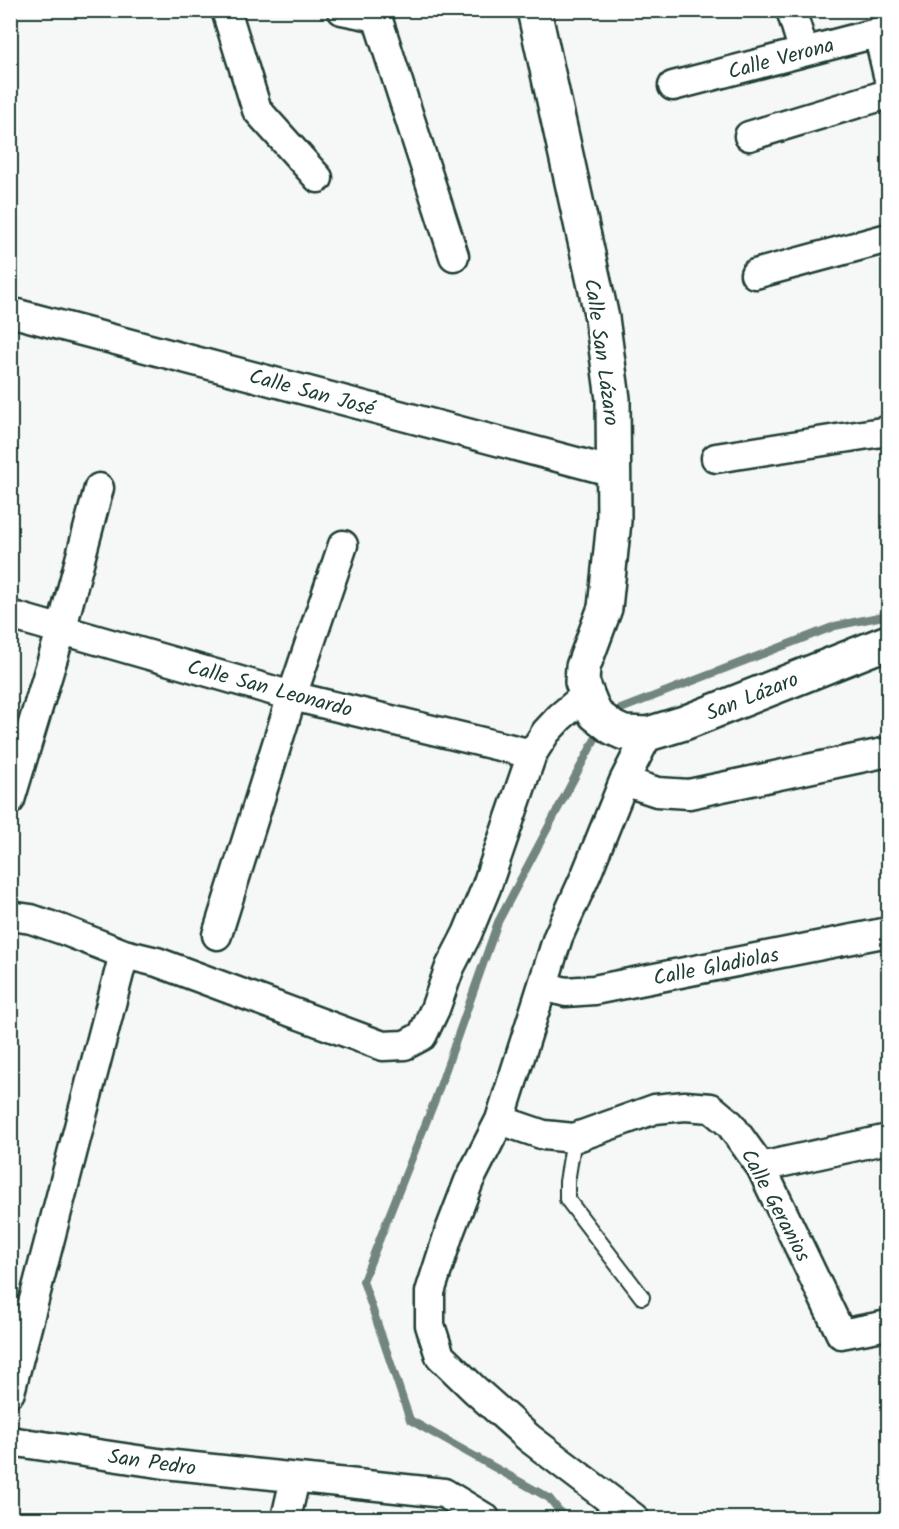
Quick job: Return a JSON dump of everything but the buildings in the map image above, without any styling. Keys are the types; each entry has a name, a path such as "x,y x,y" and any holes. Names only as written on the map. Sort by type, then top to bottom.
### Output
{"main road":[{"name":"Calle San Lázaro","path":"534,10 602,318 613,399 614,521 604,608 584,667 582,682 598,712"},
{"name":"San Lázaro","path":"598,712 624,733 648,734 684,723 888,642"}],"street":[{"path":"226,10 257,110 318,178"},
{"path":"342,10 378,14 454,256"},
{"path":"791,10 804,52"},
{"path":"883,31 888,75"},
{"name":"Calle Verona","path":"673,86 883,31"},
{"path":"749,136 888,94"},
{"path":"755,274 888,238"},
{"name":"Calle San José","path":"10,312 614,472"},
{"path":"716,458 888,431"},
{"path":"10,800 61,631 99,488"},
{"path":"217,936 291,696 343,545"},
{"name":"Calle San Leonardo","path":"10,615 291,696 532,754"},
{"path":"10,916 31,919 124,954 157,962 383,1046 405,1045 422,1036 435,1009 450,967 486,888 532,754 546,732 560,717 598,712"},
{"path":"634,1518 529,1438 440,1356 430,1325 430,1292 469,1181 500,1120 558,937 624,781 648,734"},
{"path":"624,781 657,792 689,794 888,752"},
{"name":"Calle Gladiolas","path":"543,986 566,992 594,990 888,932"},
{"path":"10,1392 124,954"},
{"name":"Calle Geranios","path":"500,1120 544,1135 574,1138 655,1109 685,1106 711,1108 730,1124 761,1167 841,1334 888,1325"},
{"path":"761,1167 888,1139"},
{"name":"San Pedro","path":"10,1441 165,1464 444,1493 485,1518"},
{"path":"286,1518 294,1479"}],"lane":[{"path":"574,1138 567,1182 567,1199 642,1297"}],"waterway":[{"path":"613,712 835,626 888,615"},
{"path":"565,1518 549,1498 410,1420 363,1281 435,1100 498,922 595,739"}]}
